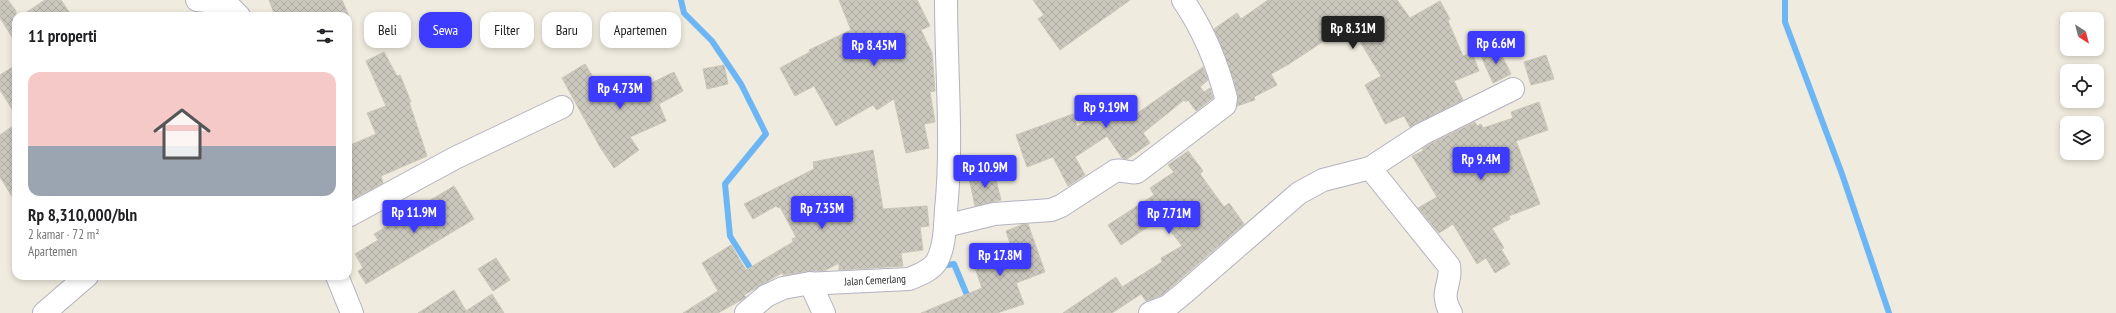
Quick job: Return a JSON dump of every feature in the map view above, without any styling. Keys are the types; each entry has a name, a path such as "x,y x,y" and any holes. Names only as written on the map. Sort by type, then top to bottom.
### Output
{"street":[{"path":"197,0 226,3 235,12"},
{"name":"Jalan Cemerlang","path":"746,313 783,288 810,283 909,279 921,273 936,262 941,251 945,226 950,147 946,0"},
{"path":"945,226 994,214 1051,210 1061,206 1116,171 1122,169 1133,173 1137,172 1226,105 1226,98 1212,51 1199,25 1183,0"},
{"path":"1150,313 1168,306 1257,227 1299,193 1323,180 1370,168 1422,134 1512,89"},
{"path":"352,214 455,158 562,107"},
{"path":"1370,168 1449,266 1450,272 1445,295 1451,313"},
{"path":"44,313 82,280"},
{"path":"338,280 352,313"},
{"path":"810,283 824,313"}],"building":[{"path":"0,0 8,0 16,11 12,12 12,37 0,18"},
{"path":"45,0 61,0 69,12 27,12"},
{"path":"269,0 342,0 347,12 274,12"},
{"path":"839,0 917,0 930,26 921,30 932,53 935,91 930,92 935,122 924,124 929,148 906,153 894,99 877,110 873,105 836,126 814,86 795,96 780,68 810,52 809,50 851,30"},
{"path":"1033,0 1130,0 1060,50 1038,19 1044,15"},
{"path":"1268,0 1397,0 1410,18 1440,1 1450,19 1448,21 1463,56 1472,53 1479,71 1454,81 1463,100 1410,127 1404,116 1385,124 1365,85 1381,76 1351,27 1328,41 1327,39 1271,74 1277,85 1254,97 1255,100 1237,106 1238,95 1234,81 1214,29 1237,13 1241,19"},
{"path":"1498,48 1511,74 1493,83 1481,56"},
{"path":"384,52 397,76 400,75 411,102 409,102 427,156 381,176 383,183 352,200 352,144 376,134 367,113 386,106 366,61"},
{"path":"1546,55 1554,79 1531,85 1524,62"},
{"path":"585,64 601,90 627,76 635,91 674,72 683,91 659,104 666,121 630,137 639,150 614,168 600,147 562,78"},
{"path":"724,65 728,84 707,89 703,69"},
{"path":"1203,67 1208,80 1200,87 1204,92 1210,88 1213,98 1196,111 1188,100 1186,102 1184,100 1143,133 1150,143 1127,159 1122,158 1107,136 1075,157 1085,175 1068,186 1053,157 1027,167 1016,135 1073,114 1077,127 1119,98 1132,117"},
{"path":"12,68 12,109 0,90 0,75"},
{"path":"1539,102 1548,130 1516,141 1540,204 1509,216 1510,219 1492,228 1504,248 1501,249 1510,264 1495,273 1486,258 1477,264 1453,224 1439,233 1418,208 1437,197 1412,156 1423,151 1422,149 1428,145 1475,122 1477,126 1481,124 1483,128 1513,118 1511,112"},
{"path":"12,127 12,196 0,177 0,135"},
{"path":"873,150 883,209 927,206 929,226 920,227 923,250 901,253 903,266 839,270 839,263 824,271 811,271 783,275 782,273 744,295 746,297 718,313 683,313 718,291 702,263 731,245 746,270 793,242 792,239 796,237 780,207 778,208 776,206 753,219 744,204 814,169 813,162"},
{"path":"1188,151 1203,171 1200,174 1224,207 1229,203 1244,224 1162,295 1146,301 1141,294 1112,313 1063,313 1116,277 1122,287 1162,262 1161,258 1182,246 1161,218 1121,245 1108,225 1154,195 1150,188 1174,172 1168,165"},
{"path":"994,172 1001,200 975,206 969,178"},
{"path":"454,186 474,219 366,284 358,271 363,268 355,254 378,240 374,234"},
{"path":"1024,224 1028,224 1045,272 1016,283 1024,304 997,313 921,313 982,288 972,259 1011,246 1006,231"},
{"path":"496,258 510,280 493,291 478,269"},
{"path":"454,290 466,311 492,294 504,313 418,313"}],"waterway":[{"path":"681,0 684,13 712,41 741,84 766,134 725,184 730,236 764,290 767,290"},
{"path":"1785,0 1785,22 1842,174 1889,313"},
{"path":"941,266 954,264 967,295 971,313"}]}
